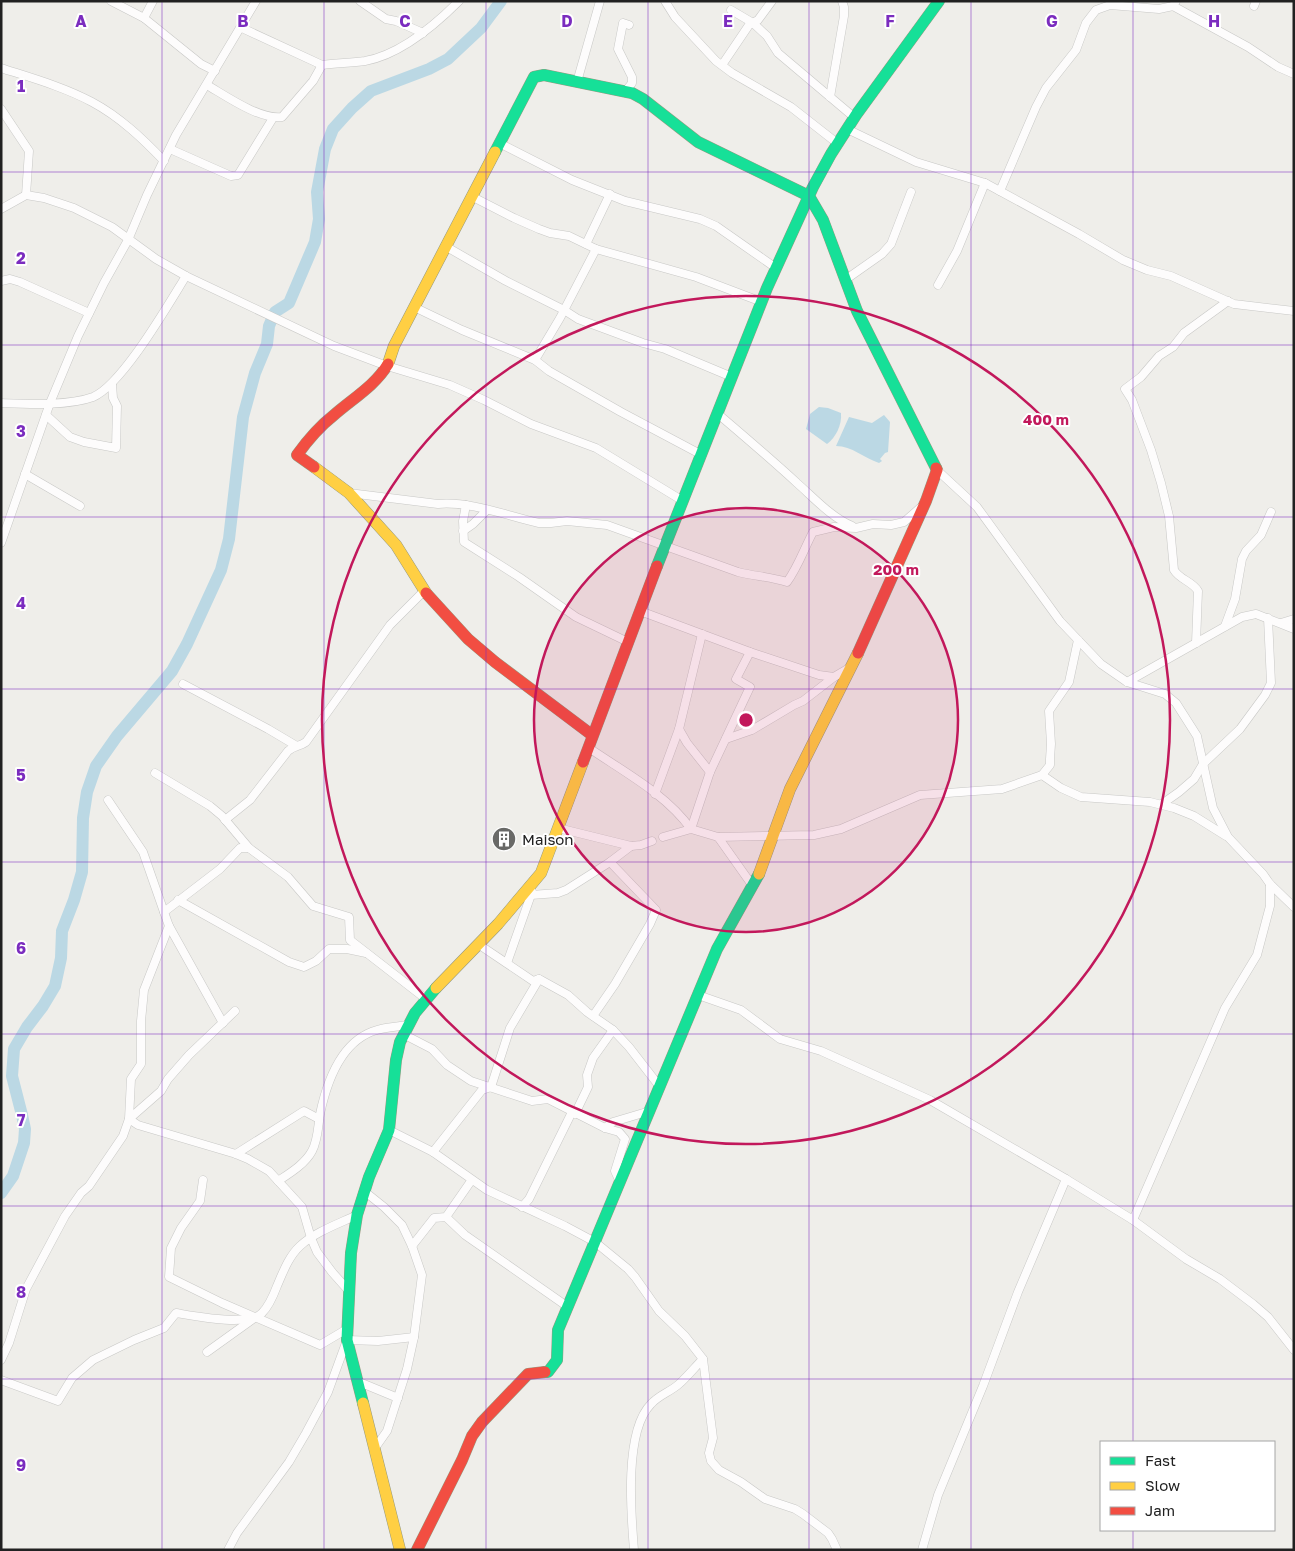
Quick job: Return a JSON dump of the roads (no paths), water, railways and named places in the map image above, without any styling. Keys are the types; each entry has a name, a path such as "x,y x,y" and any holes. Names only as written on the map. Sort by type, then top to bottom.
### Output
{"street":[{"path":"111,1 144,18 201,64 214,71"},
{"path":"144,18 153,1"},
{"path":"1,543 50,403 89,314 128,240 147,195 170,149 256,1"},
{"path":"360,1 386,19 396,21 424,33"},
{"path":"242,28 322,64 366,61 383,55 424,33 459,1"},
{"path":"577,82 600,1"},
{"path":"665,1 675,17 722,65 732,73 791,107 838,144"},
{"path":"722,65 749,25 763,14 772,1"},
{"path":"830,97 844,16 842,1"},
{"path":"400,1550 347,1335 351,1253 357,1215 364,1191 389,1130 396,1060 405,1030 426,999 541,873 665,546 762,302 808,196 847,129 939,1"},
{"path":"1000,191 1036,106 1046,88 1076,50 1086,23 1096,10 1099,1"},
{"path":"1096,10 1110,5 1159,9 1175,4 1278,67 1294,74"},
{"path":"731,10 753,23 766,36 778,53 855,118"},
{"path":"625,92 632,83 632,78 618,49 623,23 629,25"},
{"path":"208,85 233,100 273,118 282,117 313,81 322,64"},
{"path":"1,68 56,86 92,102 111,113 164,161"},
{"path":"592,735 468,639 424,591 396,546 349,493 297,455 332,416 370,386 386,366 394,346 445,246 534,77 544,75 625,92 643,99 698,142 808,196 823,220 857,311 937,470 977,507 1036,590 1060,620 1101,664 1127,682 1165,694 1176,702 1197,736 1213,808 1228,837"},
{"path":"1,109 28,151 26,195"},
{"path":"170,149 231,176 238,175 273,118"},
{"path":"847,129 916,162 985,183 1123,260 1147,270 1171,276 1234,304 1294,311"},
{"path":"499,143 572,180 625,201 700,219 716,226 776,268"},
{"path":"938,285 957,251 985,183"},
{"path":"846,280 882,254 890,244 912,192"},
{"path":"586,244 610,194"},
{"path":"1,209 26,195 44,198 74,208 112,227 128,240 186,276 334,346 386,366 450,386 484,400 532,424 596,448 683,501"},
{"path":"471,196 538,229 569,236 596,249 696,277 762,302"},
{"path":"445,246 578,319 643,343 674,352 732,377"},
{"path":"535,360 596,249"},
{"path":"1,403 76,402 94,396 112,384 151,332 186,276"},
{"path":"1,281 10,279 20,282 89,314"},
{"path":"1196,643 1198,591 1195,586 1178,575 1174,570 1170,516 1151,450 1132,400 1125,389 1141,377 1159,356 1173,346 1184,333 1228,301"},
{"path":"414,307 462,330 535,360 549,371 605,403 702,455"},
{"path":"46,415 70,437 84,442 116,448 117,406 113,398 112,384"},
{"path":"718,414 823,507 844,523 856,528"},
{"path":"416,1550 462,1460 472,1436 482,1422 528,1374 548,1372 557,1360 558,1330 717,949 760,871 790,789 851,667 925,503 937,470"},
{"path":"25,474 80,506"},
{"path":"349,493 438,504 466,505 539,523 551,524 567,521 607,525 738,572 787,582 793,574 813,532 834,527 856,528 873,524 891,525 904,522 925,503"},
{"path":"466,505 463,531 464,542 519,577 576,618 628,642"},
{"path":"463,531 473,524 486,510"},
{"path":"1225,626 1235,599 1242,559 1246,551 1261,535 1271,512"},
{"path":"225,820 250,800 288,751 306,742 390,625 424,591"},
{"path":"640,611 750,652 819,675 834,677"},
{"path":"1127,682 1242,617 1256,614 1294,629"},
{"path":"1162,804 1194,779 1203,764 1240,729 1265,695 1271,683 1268,618"},
{"path":"1281,624 1294,618"},
{"path":"655,794 678,729 702,634"},
{"path":"663,837 691,829 718,836 814,835 841,829 920,795 1002,789 1042,775 1050,765 1049,711 1069,682 1078,640"},
{"path":"691,829 710,772 750,687 736,680 750,652"},
{"path":"726,739 752,730 803,701 834,677 851,667"},
{"path":"184,684 268,729 295,746"},
{"path":"678,729 710,772"},
{"path":"589,748 655,794 680,814 691,829"},
{"path":"155,773 210,806 225,820 248,848 288,877 312,906 349,918 350,940 426,999"},
{"path":"1042,775 1061,788 1081,797 1162,804 1194,816 1228,837 1260,870 1270,884 1294,907"},
{"path":"108,800 143,852 170,926 223,1023"},
{"path":"558,828 631,846"},
{"path":"718,836 752,885"},
{"path":"531,895 558,893 566,890 631,846 652,841"},
{"path":"164,912 220,869 240,848 248,848"},
{"path":"593,1016 615,984 656,913 654,908 610,862"},
{"path":"507,963 536,879"},
{"path":"1133,1220 1225,1008 1257,955 1270,906 1270,884"},
{"path":"178,900 289,962 304,967 329,949 347,949 368,953"},
{"path":"1,1360 9,1342 26,1289 65,1216 81,1193 89,1186 123,1136 129,1119 131,1079 141,1064 141,1021 144,990 170,926"},
{"path":"478,944 533,981 539,979 568,995 613,1030 629,1046 660,1087"},
{"path":"491,1087 510,1028 539,979"},
{"path":"698,995 741,1010 780,1039 821,1051 930,1100 1066,1179 1133,1220 1186,1258 1220,1279 1268,1317 1294,1350"},
{"path":"129,1119 161,1091 168,1079 189,1055 235,1011"},
{"path":"278,1181 297,1169 312,1152 317,1139 325,1091 334,1069 351,1044 376,1030 405,1030 432,1049 447,1065 471,1081 532,1100 548,1099 605,1128 619,1132 625,1138 615,1171 620,1182"},
{"path":"522,1207 529,1199 588,1087 587,1075 593,1058 613,1030"},
{"path":"433,1152 482,1090 491,1087"},
{"path":"236,1154 304,1111 319,1119"},
{"path":"605,1128 612,1122 650,1111"},
{"path":"129,1119 138,1125 248,1158 269,1171 302,1207 311,1238 318,1252 327,1266 348,1290"},
{"path":"389,1130 433,1152 471,1181 487,1190 595,1242 635,1277 659,1311 686,1336 703,1359 713,1438 710,1462 719,1470 741,1482 765,1499 790,1507 803,1514 828,1534 837,1550"},
{"path":"922,1550 938,1495 983,1386 1018,1292 1066,1179"},
{"path":"203,1180 200,1201 181,1228 171,1248 169,1277 320,1345 347,1335 378,1341 414,1337"},
{"path":"446,1217 471,1181"},
{"path":"364,1191 402,1225 412,1246 422,1276 414,1337 407,1369 387,1431 375,1448"},
{"path":"207,1352 262,1313 275,1292 289,1260 300,1246 311,1238 357,1215"},
{"path":"412,1246 434,1218 446,1217 465,1235 568,1307"},
{"path":"1,1380 58,1400 72,1378 93,1360 164,1328 176,1312 198,1317 234,1320 255,1317"},
{"path":"228,1550 237,1533 283,1470 306,1433 328,1392 347,1335"},
{"path":"634,1550 631,1507 632,1461 640,1422 650,1405 678,1385 703,1359"},
{"path":"359,1382 398,1398"}],"water":[{"path":"819,407 841,413 838,430 827,444 806,429 810,414"},
{"path":"884,415 890,422 888,452 880,459 882,461 879,463 853,450 836,446 849,417 872,423"}],"waterway":[{"path":"1,1193 13,1176 24,1143 25,1129 12,1076 14,1049 55,986 61,958 62,931 82,872 83,818 87,792 96,766 117,736 172,671 187,644 221,570 229,539 243,417 255,373 267,344 269,326 275,312 289,303 315,242 319,219 317,192 325,149 333,129 371,91 429,69 448,59 481,28 501,1"}],"place":[{"name":"Maison","path":"504,839"}]}
